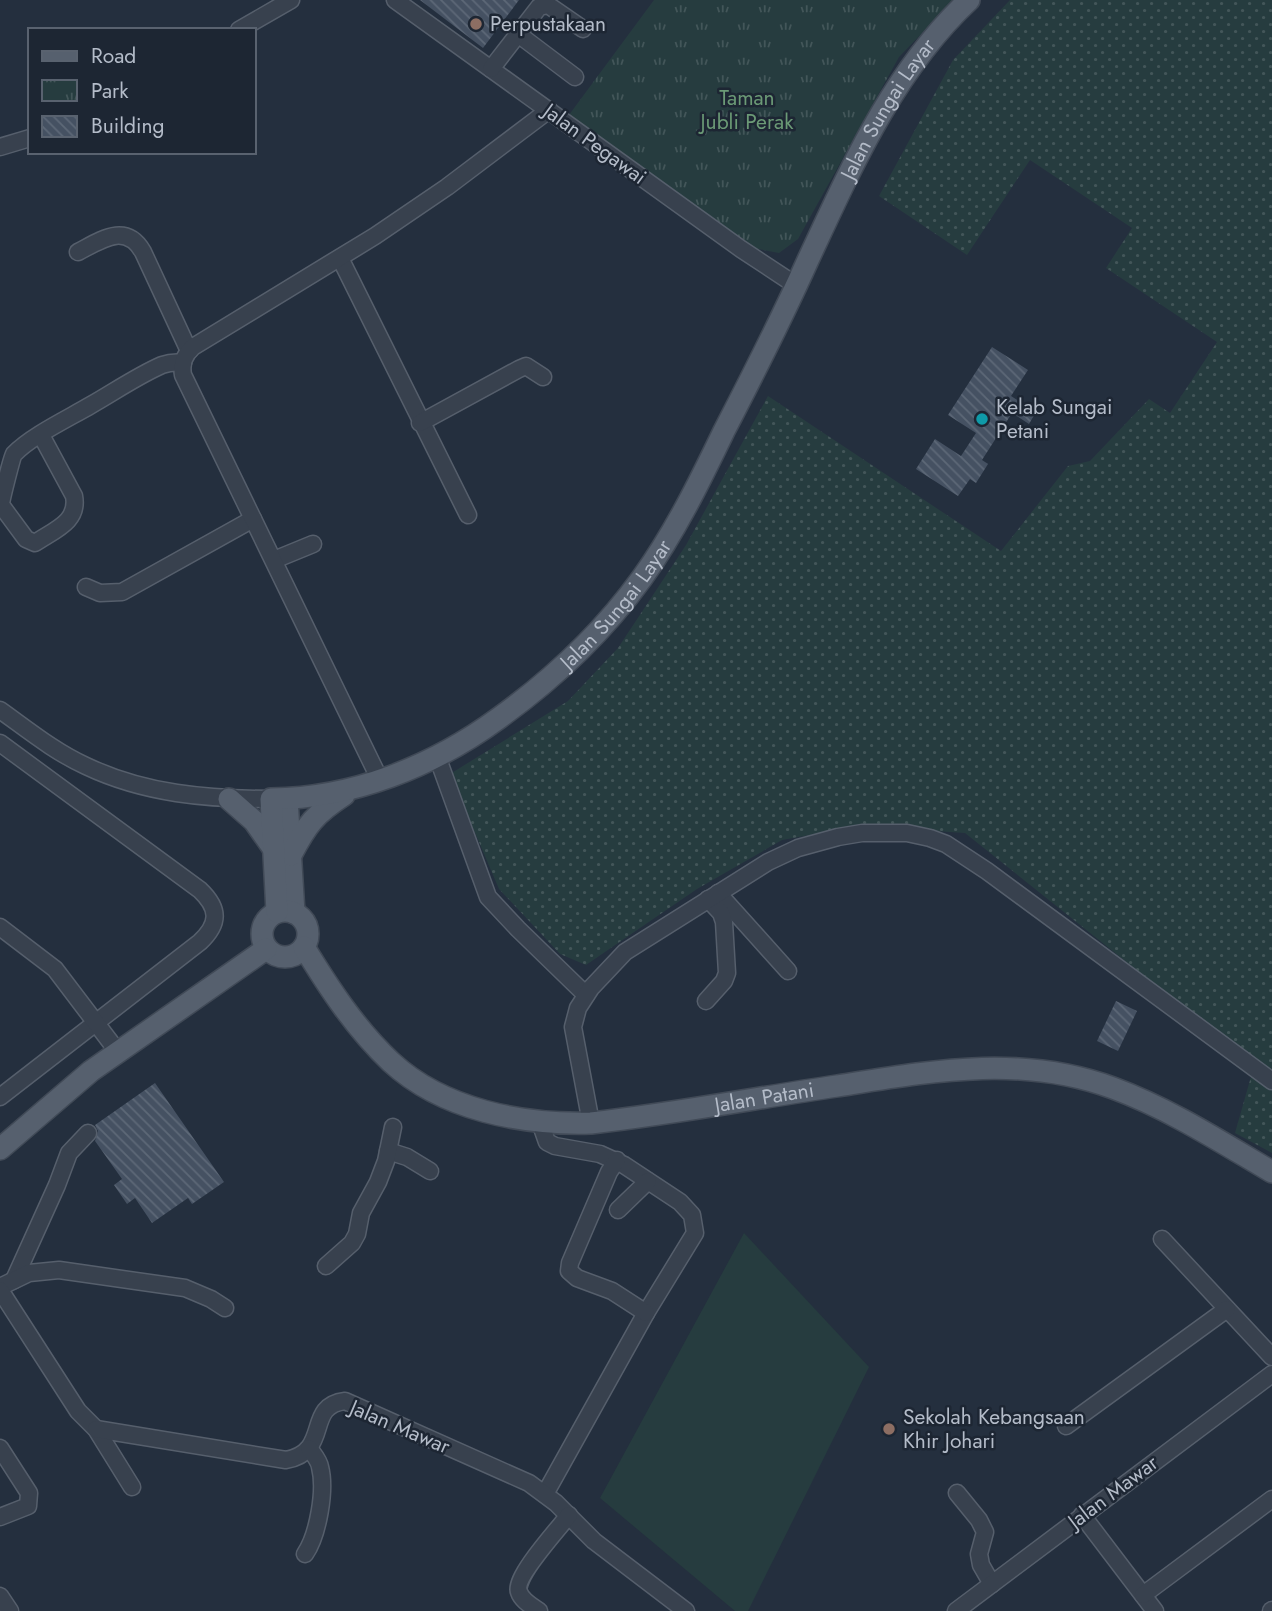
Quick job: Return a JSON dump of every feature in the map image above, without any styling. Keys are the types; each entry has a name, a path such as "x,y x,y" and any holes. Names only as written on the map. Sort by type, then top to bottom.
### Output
{"main road":[{"name":"Jalan Sungai Layar","path":"279,799 352,790 437,756 489,725 554,675 606,621 642,578 680,517 797,286 850,172 887,104 932,40 969,0"},
{"path":"282,852 323,808 352,790"},
{"path":"229,799 254,821 282,852"},
{"path":"279,799 286,913"},
{"path":"286,913 306,925 308,936 304,947 293,956 283,958 266,949 261,937 266,920 286,913"},
{"name":"Jalan Patani","path":"304,947 352,1020 385,1056 425,1085 475,1108 540,1122 591,1123 947,1069 1018,1068 1061,1074 1112,1087 1155,1106 1272,1172"},
{"path":"0,1149 40,1113 118,1052 266,949"}],"street":[{"path":"242,28 291,0"},
{"name":"Jalan Pegawai","path":"396,0 741,249 797,286"},
{"path":"491,69 543,5 548,5 583,29"},
{"path":"518,34 575,76"},
{"path":"41,435 74,496 76,506 73,517 35,543 26,539 1,505 10,472 10,460 14,454 41,435 155,369 186,357 205,339 340,258 447,187 548,110"},
{"path":"0,147 28,139"},
{"path":"78,252 118,235 134,239 143,252 186,357 183,375 380,780"},
{"path":"340,258 468,515"},
{"path":"420,423 526,366 543,377"},
{"path":"86,587 100,593 122,592 253,519"},
{"path":"274,560 313,544"},
{"name":"Jalan Sungai Layar","path":"0,710 85,766 123,781 173,793 229,799 279,799"},
{"path":"0,743 200,890 208,897 215,913 213,928 200,942 0,1097"},
{"path":"437,756 488,897 586,995"},
{"path":"591,1123 573,1027 578,1008 586,995 625,952 768,862 819,841 862,833 907,833 946,844 1010,887 1272,1081"},
{"path":"713,896 788,971"},
{"path":"706,1001 724,982 727,973 724,922 713,896"},
{"path":"0,927 55,969 118,1052"},
{"path":"540,1122 547,1142 617,1160 687,1208 695,1224 695,1233 646,1313 545,1494"},
{"path":"326,1266 352,1243 357,1234 359,1218 378,1182 393,1127"},
{"path":"5,1285 57,1185 69,1153 88,1133"},
{"path":"388,1151 407,1157 430,1171"},
{"path":"617,1160 609,1172 569,1270 577,1278 612,1291 646,1313"},
{"path":"618,1210 648,1181"},
{"path":"1162,1239 1272,1357"},
{"path":"5,1285 35,1271 59,1270 185,1288 225,1308"},
{"path":"5,1285 78,1412 96,1429 132,1487"},
{"path":"1066,1426 1227,1309"},
{"name":"Jalan Mawar","path":"956,1611 1272,1374"},
{"name":"Jalan Mawar","path":"309,1448 328,1406 345,1401 513,1475 545,1494 668,1605 686,1611"},
{"path":"96,1429 286,1460 301,1456 309,1448 320,1463 322,1474 316,1531 313,1542 304,1554"},
{"path":"0,1448 29,1493 30,1500 28,1506 0,1517"},
{"path":"957,1493 979,1520 985,1532 979,1554 981,1565 992,1584"},
{"path":"1143,1595 1272,1499"},
{"path":"539,1611 523,1599 517,1590 518,1584 569,1515"},
{"path":"1082,1515 1155,1611"},
{"path":"0,1596 10,1611"}],"green space":[{"name":"Taman Jubli Perak","path":"654,0 954,0 899,57 798,239 779,253 753,248 566,119"},
{"path":"1010,0 1272,0 1272,1153 1235,1133 1256,1059 1169,996 965,833 860,826 782,840 697,889 586,965 560,954 499,889 450,774 568,701 618,648 686,545 768,396 1001,551 1068,466 1090,461 1149,399 1170,413 1217,342 1106,268 1132,228 1030,160 967,255 879,196 953,60"},
{"path":"744,1233 869,1367 748,1611 735,1611 600,1498"}],"building":[{"name":"Perpustakaan","path":"420,0 519,0 483,48"},
{"name":"Kelab Sungai Petani","path":"992,347 1028,370 1011,396 1036,412 1029,424 1012,413 982,460 988,464 976,483 970,479 958,496 916,469 935,439 961,456 976,433 948,415"},
{"path":"1116,1001 1137,1011 1118,1051 1097,1041"},
{"path":"155,1083 224,1182 192,1204 188,1198 152,1223 135,1198 127,1204 114,1185 122,1179 95,1141 98,1131 95,1125"}],"place":[{"name":"Perpustakaan","path":"476,24"},
{"name":"Kelab Sungai Petani","path":"982,419"},
{"name":"Sekolah Kebangsaan Khir Johari","path":"889,1429"}]}
